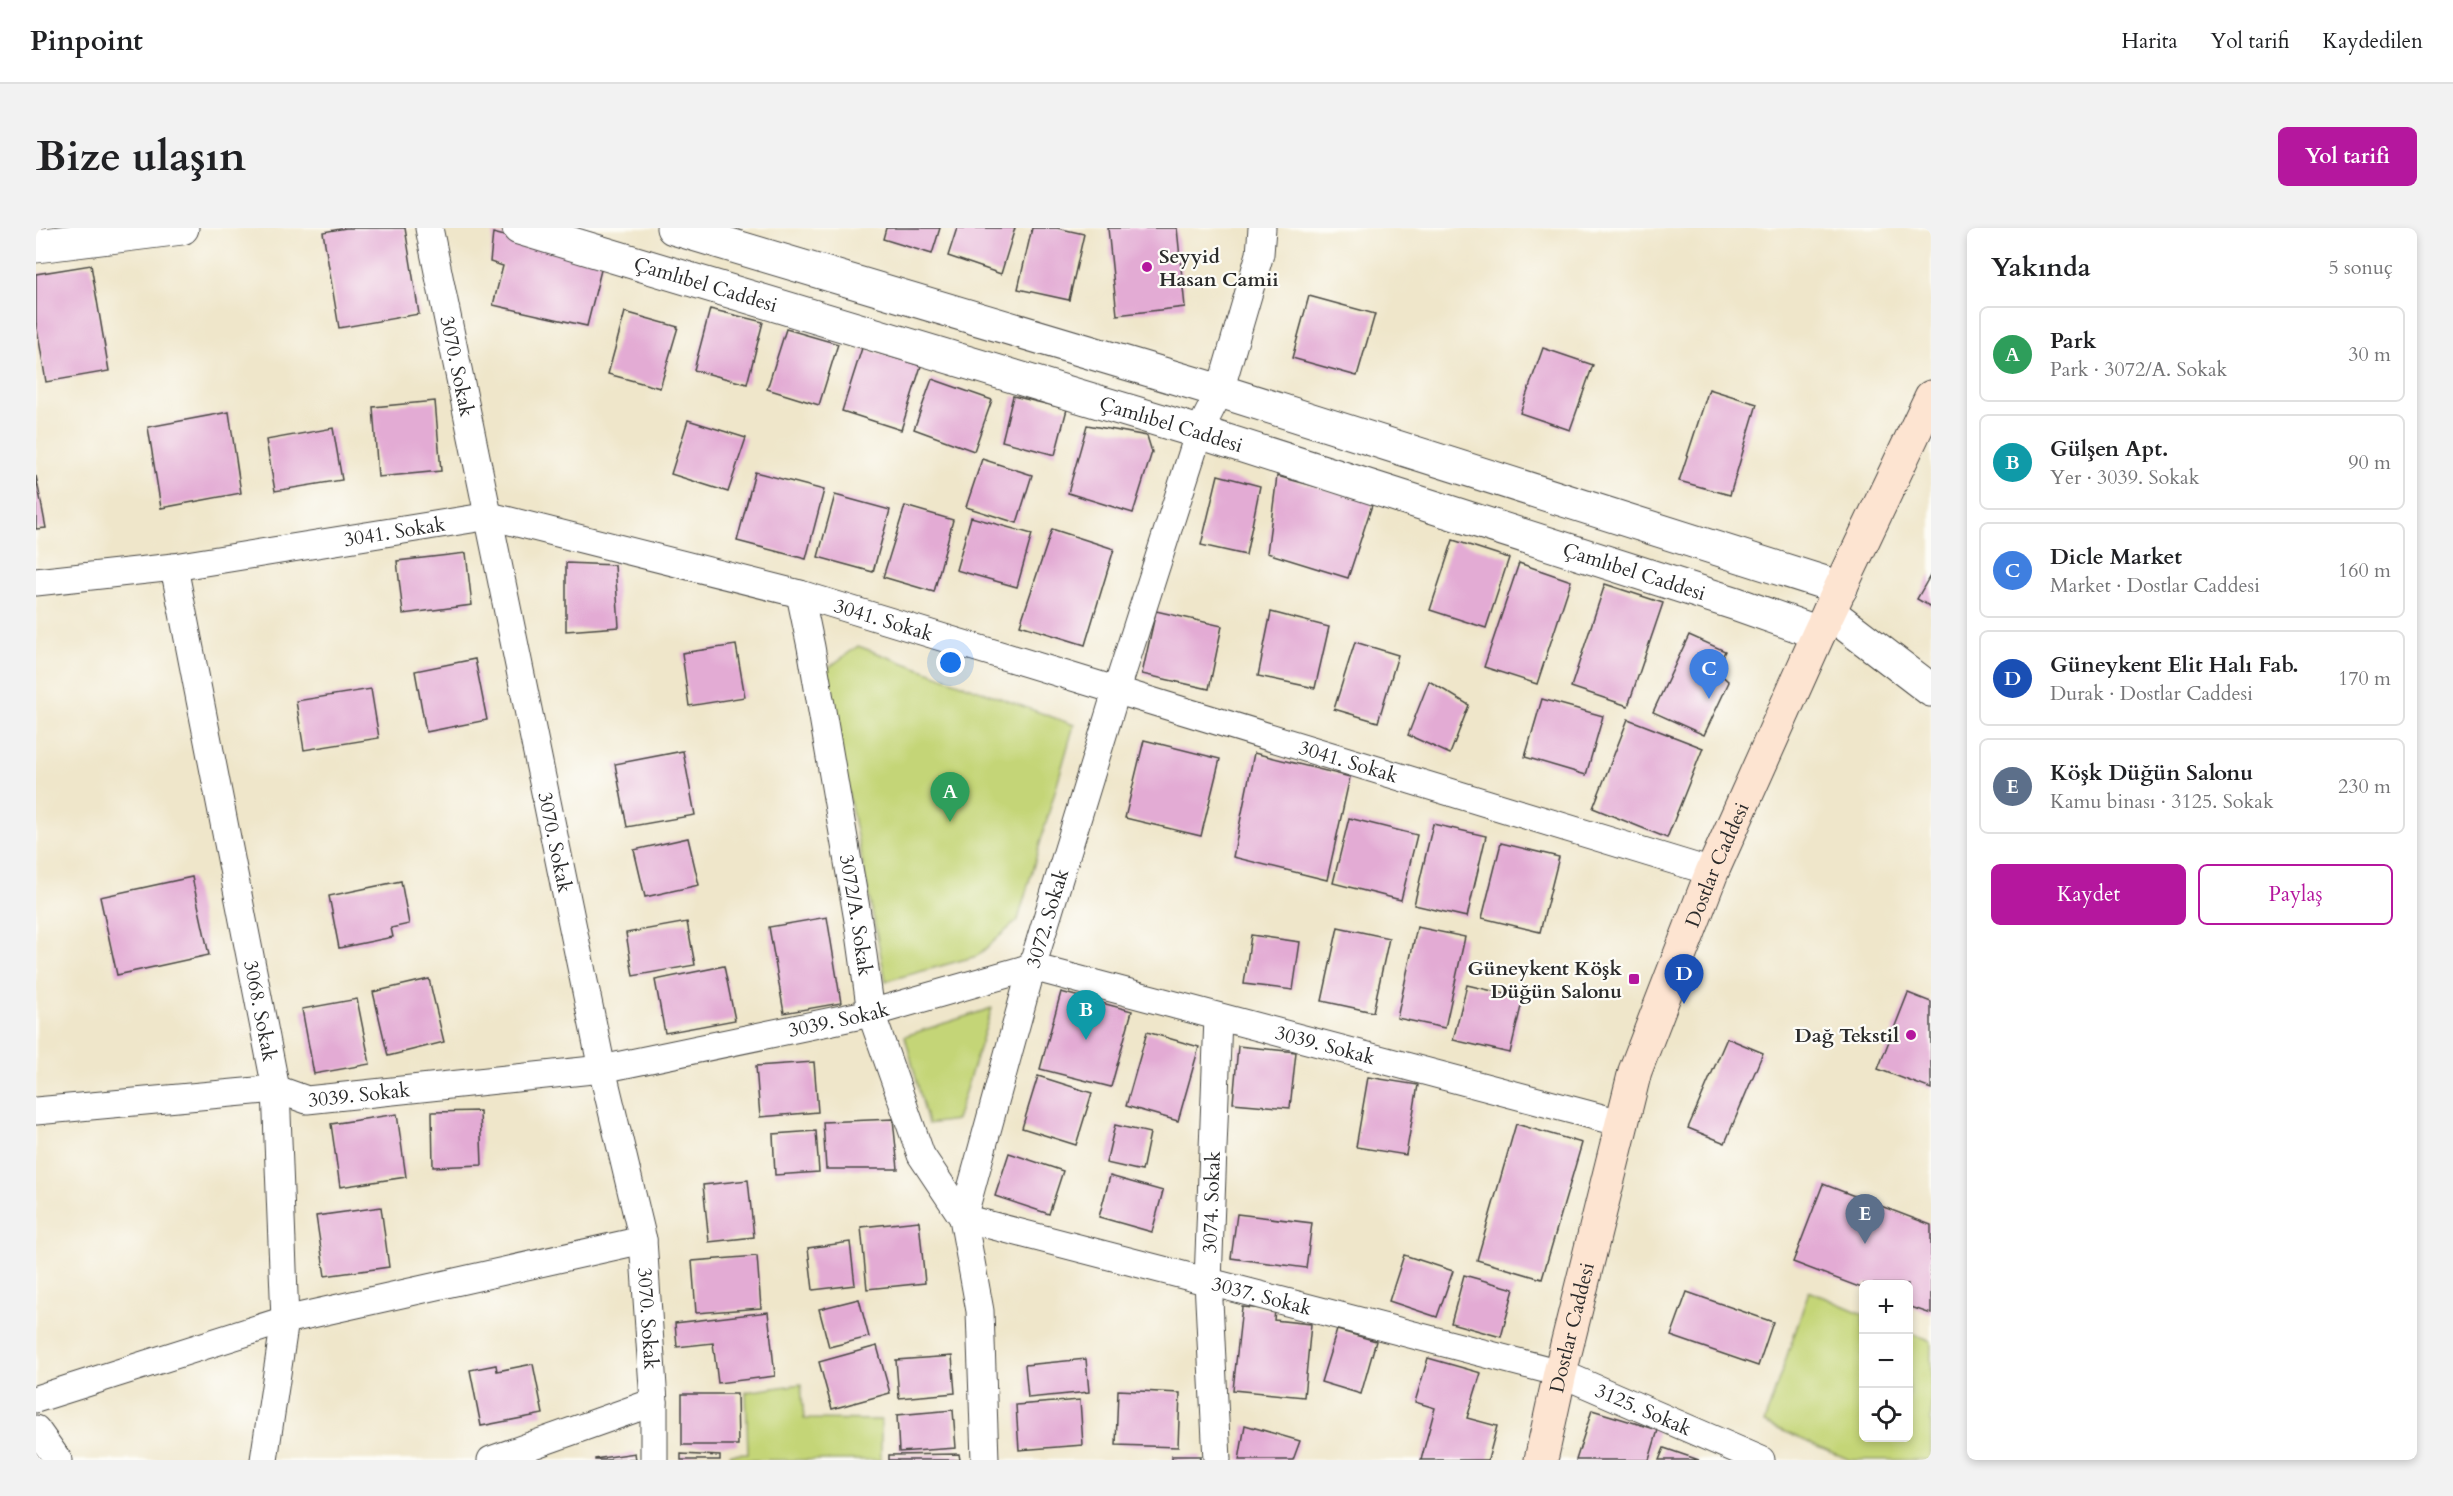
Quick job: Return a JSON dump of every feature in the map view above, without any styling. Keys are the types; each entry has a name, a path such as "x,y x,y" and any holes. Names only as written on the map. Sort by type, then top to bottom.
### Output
{"main road":[{"name":"Dostlar Caddesi","path":"1541,1460 1560,1373 1635,1071 1712,872 1830,611 1931,397"}],"street":[{"path":"36,246 182,228"},
{"name":"3070. Sokak","path":"429,228 602,1069 642,1240 654,1402 654,1460"},
{"name":"Çamlıbel Caddesi","path":"519,228 1199,432 1737,604 1830,611"},
{"name":"Çamlıbel Caddesi","path":"673,228 1220,391 1830,611 1931,690"},
{"name":"3072. Sokak","path":"985,1460 980,1311 963,1218 1032,967 1116,692 1199,432 1220,391 1260,254 1262,228"},
{"name":"3041. Sokak","path":"36,582 174,567 490,516 800,594 1712,872"},
{"name":"3068. Sokak","path":"174,567 276,1089 285,1320 264,1460"},
{"name":"3072/A. Sokak","path":"800,594 812,647 871,1013 921,1155 963,1218"},
{"name":"3039. Sokak","path":"36,1111 276,1089 307,1100 602,1069 871,1013 1032,967 1622,1123"},
{"name":"3074. Sokak","path":"1217,1460 1208,1281 1218,1017"},
{"name":"3037. Sokak","path":"963,1218 1560,1373"},
{"path":"36,1399 285,1320 642,1240"},
{"name":"3125. Sokak","path":"1560,1373 1761,1460"},
{"path":"491,1460 654,1402"},
{"path":"36,1429 58,1460"}],"green space":[{"path":"858,646 1074,725 1018,920 977,956 886,981 824,671"},
{"path":"992,1008 956,1120 928,1124 905,1036"},
{"path":"1809,1291 1859,1312 1859,1442 1913,1442 1913,1334 1931,1342 1931,1460 1850,1460 1764,1423"},
{"path":"801,1384 804,1419 881,1420 881,1460 730,1460 730,1454 748,1453 746,1392"}],"building":[{"path":"346,228 405,228 419,314 339,328 323,232"},
{"path":"886,228 940,228 932,254 883,239"},
{"path":"957,228 1015,228 1001,274 948,256"},
{"path":"1032,228 1057,228 1084,234 1069,300 1018,289"},
{"name":"Seyyid Hasan Camii","path":"1108,228 1177,228 1185,307 1117,315"},
{"path":"493,233 603,262 587,326 493,305 503,266 490,262"},
{"path":"91,265 109,371 46,382 36,322 36,274"},
{"path":"1309,296 1375,314 1357,376 1292,358"},
{"path":"710,309 763,322 747,384 694,370"},
{"path":"625,312 678,327 660,388 608,374"},
{"path":"786,329 838,344 819,405 767,389"},
{"path":"862,348 921,366 901,430 842,411"},
{"path":"1543,348 1593,365 1570,430 1520,413"},
{"path":"932,379 992,400 974,451 914,429"},
{"path":"1709,389 1757,404 1730,495 1679,481"},
{"path":"1013,396 1067,409 1055,455 1002,441"},
{"path":"435,401 441,471 378,477 373,407"},
{"path":"229,412 241,493 161,508 148,427"},
{"path":"688,420 746,438 728,492 671,474"},
{"path":"1087,425 1147,436 1152,452 1133,513 1068,493"},
{"path":"333,428 342,480 275,491 266,440"},
{"path":"982,459 1032,475 1017,523 966,507"},
{"path":"755,472 824,490 806,559 737,541"},
{"path":"1218,475 1260,486 1246,555 1201,545"},
{"path":"36,476 46,528 36,529"},
{"path":"1277,476 1373,502 1348,578 1267,553"},
{"path":"835,495 890,510 873,572 818,557"},
{"path":"905,506 953,520 934,592 883,577"},
{"path":"971,517 1032,534 1017,587 956,570"},
{"path":"1052,529 1114,549 1085,645 1020,625"},
{"path":"1453,540 1509,558 1486,628 1430,610"},
{"path":"466,553 472,605 403,614 397,561"},
{"path":"566,563 615,565 619,627 566,631"},
{"path":"1519,563 1571,581 1537,684 1484,667"},
{"path":"1931,574 1931,607 1917,599"},
{"path":"1605,584 1663,603 1628,706 1571,687"},
{"path":"1156,611 1222,626 1209,689 1142,674"},
{"path":"1271,612 1329,627 1315,688 1258,676"},
{"path":"1689,635 1725,651 1716,670 1729,682 1704,735 1653,712"},
{"path":"1355,642 1398,655 1378,722 1334,709"},
{"path":"736,645 745,697 689,706 682,653"},
{"path":"475,659 487,720 426,732 415,671"},
{"path":"1429,681 1469,705 1450,754 1408,735"},
{"path":"371,689 379,738 304,750 296,701"},
{"path":"1542,699 1603,716 1586,775 1525,757"},
{"path":"1628,719 1703,748 1667,838 1593,808"},
{"path":"1144,740 1220,759 1201,836 1125,818"},
{"path":"683,751 695,815 627,827 615,764"},
{"path":"1254,753 1350,777 1327,880 1233,857"},
{"path":"1349,818 1417,835 1401,900 1333,883"},
{"path":"1433,824 1486,836 1467,917 1414,905"},
{"path":"688,838 699,885 645,897 634,850"},
{"path":"1501,843 1559,857 1540,932 1482,918"},
{"path":"192,877 209,955 117,975 100,897"},
{"path":"401,881 409,924 391,928 393,937 339,948 329,896"},
{"path":"827,917 841,1003 784,1013 769,927"},
{"path":"687,922 695,965 633,976 626,933"},
{"path":"1338,927 1389,938 1373,1012 1322,1001"},
{"path":"1417,927 1465,937 1445,1028 1397,1018"},
{"path":"1251,935 1300,942 1293,990 1244,984"},
{"path":"724,966 735,1020 665,1033 655,980"},
{"path":"429,979 444,1042 388,1056 373,992"},
{"path":"1467,985 1523,998 1510,1053 1453,1040"},
{"path":"1061,992 1132,1011 1111,1087 1040,1069"},
{"name":"Dağ Tekstil","path":"1908,993 1931,1002 1931,1089 1878,1069"},
{"path":"357,999 370,1064 314,1074 302,1009"},
{"path":"1147,1032 1199,1047 1178,1121 1126,1106"},
{"path":"1727,1038 1763,1053 1725,1143 1688,1128"},
{"path":"1238,1046 1296,1052 1290,1108 1233,1103"},
{"path":"814,1062 818,1112 760,1117 756,1066"},
{"path":"1038,1076 1092,1093 1076,1145 1022,1128"},
{"path":"1368,1077 1418,1085 1406,1155 1356,1147"},
{"path":"480,1111 482,1165 433,1167 432,1112"},
{"path":"397,1114 406,1177 340,1187 331,1124"},
{"path":"893,1119 898,1169 826,1169 823,1122"},
{"path":"1516,1124 1582,1143 1542,1279 1477,1260"},
{"path":"1115,1125 1150,1133 1142,1171 1106,1163"},
{"path":"816,1131 819,1172 775,1175 773,1134"},
{"path":"1009,1153 1063,1171 1049,1214 995,1196"},
{"path":"1110,1176 1163,1191 1152,1232 1099,1217"},
{"path":"748,1180 754,1237 709,1242 703,1185"},
{"path":"1823,1184 1931,1225 1931,1314 1913,1308 1913,1280 1859,1280 1859,1287 1793,1262"},
{"path":"381,1207 389,1267 325,1276 316,1216"},
{"path":"1237,1214 1312,1223 1306,1268 1231,1258"},
{"path":"919,1221 925,1283 867,1289 861,1227"},
{"path":"850,1242 855,1285 813,1290 808,1248"},
{"path":"1404,1255 1453,1271 1437,1317 1389,1301"},
{"path":"757,1256 761,1308 696,1313 692,1261"},
{"path":"1464,1275 1514,1289 1501,1337 1451,1323"},
{"path":"1687,1292 1773,1322 1758,1366 1671,1336"},
{"path":"859,1299 869,1337 829,1347 819,1309"},
{"path":"1242,1307 1275,1310 1274,1320 1311,1324 1304,1397 1233,1390"},
{"path":"768,1312 775,1376 718,1383 713,1343 677,1347 675,1323"},
{"path":"1337,1330 1376,1341 1361,1394 1321,1382"},
{"path":"877,1346 890,1393 832,1409 819,1362"},
{"path":"952,1356 955,1393 899,1398 896,1360"},
{"path":"1428,1358 1481,1373 1467,1418 1497,1426 1488,1460 1421,1460 1435,1408 1415,1402"},
{"path":"1086,1359 1089,1392 1028,1398 1025,1365"},
{"path":"533,1364 543,1414 481,1426 470,1370 496,1365 497,1371"},
{"path":"1118,1390 1180,1393 1178,1447 1116,1445"},
{"path":"682,1394 737,1394 738,1445 682,1445"},
{"path":"1080,1400 1083,1445 1019,1450 1016,1405"},
{"path":"953,1410 956,1448 899,1452 897,1415"},
{"path":"1592,1410 1658,1430 1649,1460 1576,1460"},
{"path":"1245,1425 1300,1441 1293,1460 1239,1460"},
{"path":"1664,1448 1699,1460 1659,1460"},
{"path":"635,1453 636,1460 595,1460 595,1459"},
{"path":"681,1454 720,1456 720,1460 681,1460"},
{"path":"959,1454 960,1460 889,1460 889,1455"},
{"path":"1172,1456 1200,1456 1200,1460 1172,1460"}],"place":[{"name":"Seyyid Hasan Camii","path":"1147,267"},
{"name":"Dicle Market","path":"1709,699"},
{"name":"Park","path":"950,822"},
{"name":"Güneykent Köşk Düğün Salonu","path":"1634,979"},
{"name":"Güneykent Elit Halı Fab.","path":"1684,1004"},
{"name":"Dağ Tekstil","path":"1911,1035"},
{"name":"Gülşen Apt.","path":"1086,1040"},
{"name":"Köşk Düğün Salonu","path":"1865,1244"}]}
